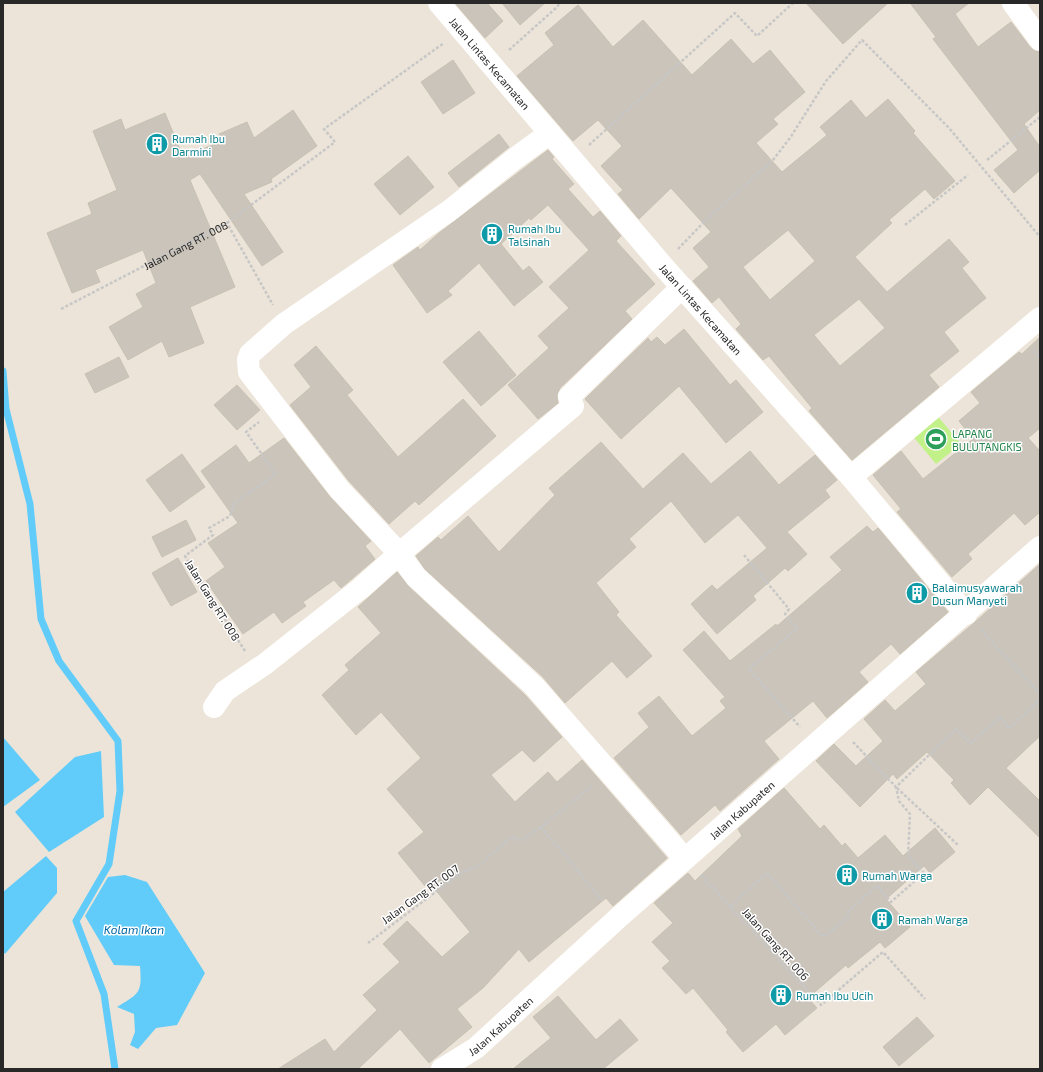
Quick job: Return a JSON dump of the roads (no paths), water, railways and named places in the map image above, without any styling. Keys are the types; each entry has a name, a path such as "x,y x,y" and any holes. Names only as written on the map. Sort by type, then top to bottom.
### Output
{"street":[{"name":"Jalan Lintas Kecamatan","path":"439,3 662,265 851,477 966,614"},
{"path":"1012,3 1040,40"},
{"path":"550,133 449,211 284,324 250,354 248,360 249,372 339,489 399,554 416,577 534,686 685,859"},
{"path":"214,707 225,691 362,588 399,554 573,406 569,397 682,287"},
{"path":"851,477 1040,318"},
{"name":"Jalan Kabupaten","path":"442,1069 476,1048 618,918 836,725 966,614 1040,547"}],"water":[{"path":"3,737 40,780 3,807"},
{"path":"101,751 104,817 49,852 15,812 75,757"},
{"path":"46,856 57,868 57,893 5,954 3,951 3,892"},
{"name":"Kolam Ikan","path":"125,875 147,882 205,973 177,1025 156,1028 138,1049 130,1045 135,1032 134,1014 117,1007 135,995 138,991 140,987 140,966 114,965 85,916 108,877"}],"waterway":[{"path":"3,371 6,409 30,504 41,619 59,661 118,741 120,791 109,864 76,921 104,994 115,1069"}],"place":[{"name":"Rumah Ibu Darmini","path":"157,144"},
{"name":"Rumah Ibu Talsinah","path":"492,234"},
{"name":"LAPANG BULUTANGKIS","path":"936,439"},
{"name":"Balaimusyawarah Dusun Manyeti","path":"917,593"},
{"name":"Rumah Warga","path":"847,875"},
{"name":"Ramah Warga","path":"882,919"},
{"name":"Rumah Ibu Ucih","path":"781,995"}]}
